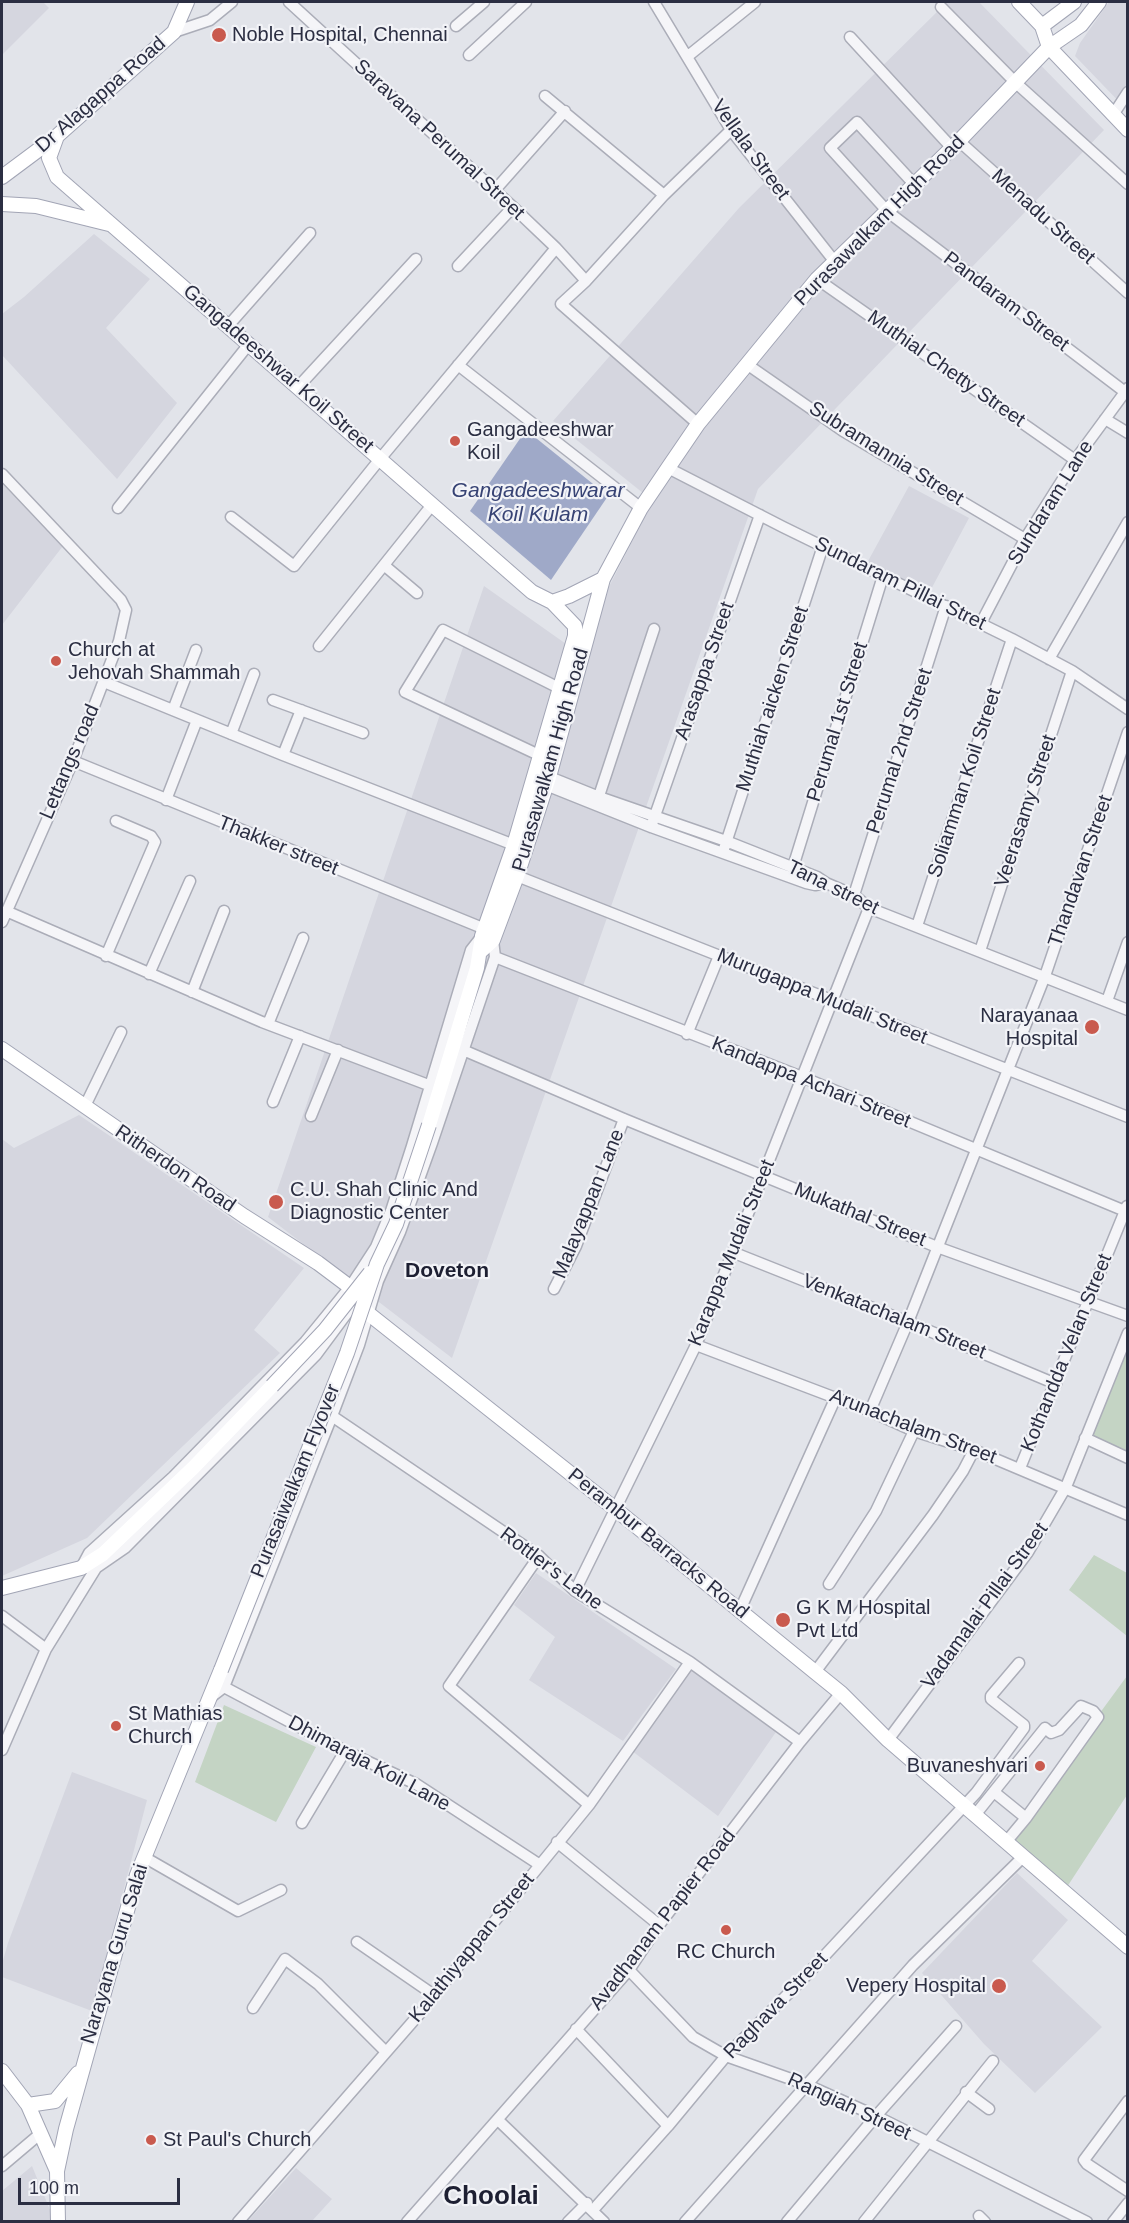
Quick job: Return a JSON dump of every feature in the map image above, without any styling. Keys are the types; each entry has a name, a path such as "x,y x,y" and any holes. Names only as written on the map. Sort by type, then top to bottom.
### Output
{"main road":[{"name":"Dr Alagappa Road","path":"2,177 57,136 174,32 188,2"},
{"path":"1019,2 1042,26 1049,47 1128,130"},
{"path":"1042,26 1074,2"},
{"name":"Purasawalkam High Road","path":"487,935 517,876 603,579 641,508 698,424 817,279 956,145 1049,47 1081,25 1099,2"},
{"name":"Gangadeeshwar Koil Street","path":"57,136 49,158 57,177 532,592"},
{"path":"2,204 36,206 114,226"},
{"path":"552,602 603,579"},
{"name":"Purasawalkam High Road","path":"487,935 514,845 544,778 541,756 575,636 575,626 552,602 532,592"},
{"name":"Purasaiwalkam Flyover","path":"211,1697 347,1353 377,1264 396,1224 487,935"},
{"name":"Ritherdon Road","path":"2,1049 350,1287"},
{"name":"Purasaiwalkam Flyover","path":"2,1588 81,1568 103,1554 193,1468 300,1357 325,1330 377,1264"},
{"name":"Perambur Barracks Road","path":"350,1287 361,1306 615,1508 815,1672 888,1740 1128,1947"},
{"name":"Narayana Guru Salai","path":"58,2222 57,2171 65,2132 137,1875 211,1697"},
{"path":"28,2105 55,2101 81,2069"},
{"path":"2,2071 28,2105 57,2171"},
{"path":"41,2133 65,2132"}],"street":[{"path":"174,32 210,20 232,2"},
{"name":"Saravana Perumal Street","path":"289,2 495,190 556,248 586,281"},
{"path":"456,26 484,2"},
{"path":"469,55 526,2"},
{"name":"Vellala Street","path":"654,2 731,130 835,262"},
{"path":"688,56 754,2"},
{"path":"942,7 1016,83 1128,183"},
{"name":"Menadu Street","path":"850,37 956,145 1128,293"},
{"path":"1113,115 1128,92"},
{"path":"545,96 664,195"},
{"path":"495,190 565,111"},
{"name":"Pandaram Street","path":"914,184 856,123 830,148 888,212 1126,390"},
{"path":"698,424 561,304 586,281 664,195 731,130"},
{"path":"459,266 513,207"},
{"path":"228,326 310,233"},
{"path":"231,517 294,566 556,248"},
{"path":"298,387 416,259"},
{"name":"Muthial Chetty Street","path":"817,279 1075,460"},
{"path":"118,508 249,344"},
{"path":"458,365 641,508"},
{"name":"Subramannia Street","path":"748,365 843,431 1025,539"},
{"name":"Sundaram Lane","path":"981,623 1025,539 1075,460 1126,390"},
{"path":"1105,419 1128,433"},
{"name":"Sundaram Pillai Stret","path":"668,468 1012,639 1072,672 1128,709"},
{"name":"Lettangs road","path":"2,474 121,600 126,610 126,618 104,682 73,760 4,916"},
{"path":"319,646 432,505"},
{"name":"Arasappa Street","path":"652,822 760,515"},
{"path":"1049,659 1128,522"},
{"name":"Muthiah aicken Street","path":"724,847 824,546"},
{"path":"385,566 417,593"},
{"name":"Perumal 1st Street","path":"793,867 883,576"},
{"name":"Perumal 2nd Street","path":"854,895 946,606"},
{"path":"598,801 654,629"},
{"path":"541,756 405,692 443,630 561,689"},
{"name":"Soliamman Koil Street","path":"917,926 1012,639"},
{"path":"173,710 196,650"},
{"name":"Veerasamy Street","path":"980,951 1072,672"},
{"path":"231,734 254,674"},
{"path":"104,682 514,845"},
{"path":"273,700 363,733"},
{"path":"283,755 302,710"},
{"path":"166,800 197,720"},
{"name":"Thandavan Street","path":"870,1411 908,1322 1045,976 1128,732"},
{"name":"Thakker street","path":"73,760 487,935"},
{"path":"544,778 652,822 724,847 807,883 815,885 826,883"},
{"path":"106,956 155,842 151,836 116,822"},
{"name":"Tana street","path":"724,847 793,867 854,895 869,908 1128,1010"},
{"name":"Murugappa Mudali Street","path":"517,876 1128,1118"},
{"path":"149,974 190,881"},
{"name":"Karappa Mudali Street","path":"575,1591 696,1345 869,908"},
{"path":"192,992 224,911"},
{"path":"4,916 268,1024 431,1086"},
{"path":"2,1750 46,1649 96,1568 125,1548 342,1331 378,1281 400,1232 495,957 487,935 471,950 431,1086 391,1211 376,1247 350,1287 305,1342 173,1477 89,1553 81,1568 96,1568"},
{"path":"268,1024 303,938"},
{"path":"1107,1001 1128,942"},
{"path":"687,1034 719,956"},
{"name":"Kandappa Achari Street","path":"495,957 687,1034 802,1077 975,1149 1126,1208"},
{"path":"85,1106 121,1032"},
{"path":"273,1102 300,1036"},
{"path":"311,1116 338,1050"},
{"name":"Mukathal Street","path":"463,1050 624,1119 937,1246 1128,1316"},
{"name":"Malayappan Lane","path":"554,1289 576,1246 624,1119"},
{"name":"Kothandda Velan Street","path":"1020,1468 1126,1208"},
{"name":"Venkatachalam Street","path":"732,1252 1056,1384"},
{"path":"211,1697 224,1687 332,1416 359,1345 361,1306"},
{"path":"342,1331 359,1345"},
{"path":"211,1697 210,1680 342,1331"},
{"name":"Vadamalai Pillai Street","path":"888,1740 1028,1552 1066,1487 1128,1333"},
{"path":"305,1342 316,1355"},
{"name":"Arunachalam Street","path":"696,1345 870,1411 914,1431 974,1450 1020,1468 1128,1515"},
{"path":"740,1610 836,1398"},
{"name":"Rottler's Lane","path":"332,1416 539,1556 575,1591 690,1662 800,1742"},
{"path":"829,1584 876,1510 914,1431"},
{"path":"1085,1438 1128,1458"},
{"path":"815,1672 933,1515 963,1471 974,1450"},
{"path":"539,1556 449,1686 589,1805"},
{"path":"2,1616 46,1649"},
{"name":"Kalathiyappan Street","path":"238,2222 434,1995 589,1805 690,1662"},
{"path":"970,1811 1024,1728 991,1699 991,1696 1019,1663"},
{"name":"Dhimaraja Koil Lane","path":"224,1687 345,1751 416,1784 540,1865"},
{"name":"Avadhanam Papier Road","path":"407,2222 629,1970 659,1925 800,1742 841,1694"},
{"path":"970,1811 994,1792 1045,1728 1051,1733 1059,1730 1081,1706 1093,1711 1098,1717 1026,1818 1006,1842"},
{"path":"302,1823 345,1751"},
{"path":"994,1792 1026,1818"},
{"name":"Raghava Street","path":"568,2222 590,2207 668,2126 726,2056 970,1811"},
{"path":"557,1842 659,1925"},
{"path":"144,1857 238,1911 281,1890"},
{"path":"685,2222 913,1965 1023,1857"},
{"path":"357,1942 434,1995"},
{"path":"253,2008 285,1959 318,1984 386,2052"},
{"name":"Rangiah Street","path":"629,1970 693,2037 726,2056 806,2084 876,2116 1087,2222"},
{"path":"787,2222 876,2116 956,2026"},
{"path":"576,2029 668,2126"},
{"path":"864,2222 993,2061"},
{"path":"966,2092 989,2109"},
{"path":"1127,2189 1084,2160 1128,2101"},
{"path":"498,2120 604,2222"},
{"path":"2,2166 41,2133"},
{"path":"1113,2222 1128,2203"}],"shaded area":[{"path":"2,2 43,2 49,8 2,55"},
{"path":"947,2 979,2 1104,130 758,489 452,1358 268,1217 484,586 576,651 653,501 553,421 739,208"},
{"path":"1109,2 1127,2 1127,110 1075,56 1080,43"},
{"path":"94,234 150,279 106,328 177,403 117,479 2,355 2,314"},
{"path":"2,479 66,542 2,625"},
{"path":"909,486 969,518 928,595 867,563"},
{"path":"79,1115 304,1268 254,1330 280,1353 87,1538 2,1576 2,1139 14,1148"},
{"path":"536,1573 676,1669 623,1741 529,1680 555,1637 514,1605"},
{"path":"690,1667 778,1729 718,1816 632,1751"},
{"path":"72,1772 147,1800 92,2011 2,1977 2,1964 8,1943"},
{"path":"1017,1873 1068,1920 1032,1961 1102,2027 1035,2093 984,2044 922,1973"},
{"path":"32,2166 50,2210 50,2221 2,2221 2,2191"},
{"path":"296,2168 332,2199 312,2221 248,2221"}],"green space":[{"path":"1127,1344 1127,1454 1088,1437"},
{"path":"1094,1555 1127,1573 1127,1636 1069,1590"},
{"path":"1127,1676 1127,1795 1067,1887 1009,1837"},
{"path":"224,1705 316,1747 276,1822 195,1782"}],"water":[{"name":"Gangadeeshwarar Koil Kulam","path":"526,430 608,496 551,580 470,511"}],"place":[{"name":"Noble Hospital, Chennai","path":"219,35"},
{"name":"Gangadeeshwar Koil","path":"455,441"},
{"name":"Church at Jehovah Shammah","path":"56,661"},
{"name":"Narayanaa Hospital","path":"1092,1027"},
{"name":"C.U. Shah Clinic And Diagnostic Center","path":"276,1202"},
{"name":"G K M Hospital Pvt Ltd","path":"783,1620"},
{"name":"St Mathias Church","path":"116,1726"},
{"name":"Buvaneshvari","path":"1040,1766"},
{"name":"RC Church","path":"726,1930"},
{"name":"Vepery Hospital","path":"999,1986"},
{"name":"St Paul's Church","path":"151,2140"}],"district":[{"name":"Doveton","path":"447,1271"},
{"name":"Choolai","path":"491,2197"}]}
